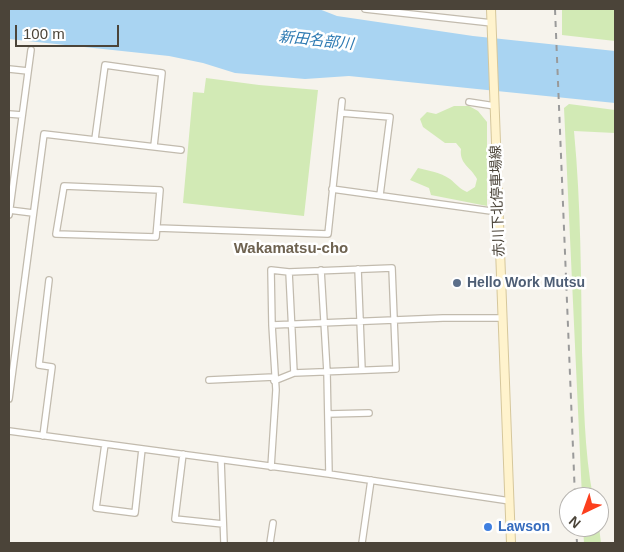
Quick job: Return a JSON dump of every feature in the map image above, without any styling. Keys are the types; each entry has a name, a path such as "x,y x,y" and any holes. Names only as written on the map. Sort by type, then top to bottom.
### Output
{"main road":[{"name":"赤川下北停車場線","path":"491,9 511,543"}],"street":[{"path":"365,9 492,25"},
{"path":"9,215 12,159 22,115 31,50"},
{"path":"95,139 105,65 162,73 154,146"},
{"path":"9,69 28,71"},
{"path":"157,228 328,234 342,101"},
{"path":"469,102 495,106"},
{"path":"341,113 390,118 380,195"},
{"path":"9,114 22,115"},
{"path":"9,399 44,134 182,150"},
{"path":"64,186 160,190 157,228 156,237 56,234 64,186"},
{"path":"332,189 498,212"},
{"path":"9,210 33,213"},
{"path":"209,380 274,379 294,373 396,369 392,268 289,272 271,270 274,379 276,390 271,467"},
{"path":"358,269 362,370"},
{"path":"321,270 327,372 329,474"},
{"path":"289,272 294,373"},
{"path":"43,436 52,367 39,364 49,280"},
{"path":"272,325 443,318 503,318"},
{"path":"328,414 369,413"},
{"path":"9,431 329,474 510,501"},
{"path":"105,444 96,508 135,513 142,449"},
{"path":"183,454 175,518 223,524"},
{"path":"221,460 224,543"},
{"path":"362,543 371,480"},
{"path":"270,543 273,523"}],"green space":[{"path":"562,9 615,9 615,41 562,35"},
{"path":"206,78 318,90 304,216 183,203 193,92 204,93"},
{"path":"569,104 615,110 615,133 574,131 579,214 585,425 592,487 582,487 564,108"},
{"path":"454,106 469,106 478,111 487,122 487,206 431,195 429,188 410,180 418,168 446,177 467,192 475,187 477,179 464,162 461,149 456,143 445,143 423,127 420,119 427,112 436,114"},
{"path":"584,537 600,537 601,543 584,543"}],"water":[{"name":"新田名部川","path":"9,9 319,9 337,16 473,36 615,51 615,103 349,76 305,79 235,73 203,63 169,56 9,39"}],"railway":[{"path":"555,9 575,487"},
{"path":"577,537 577,543"}],"place":[{"name":"Hello Work Mutsu","path":"457,283"},
{"name":"Lawson","path":"488,527"}],"district":[{"name":"Wakamatsu-cho","path":"291,249"}]}
